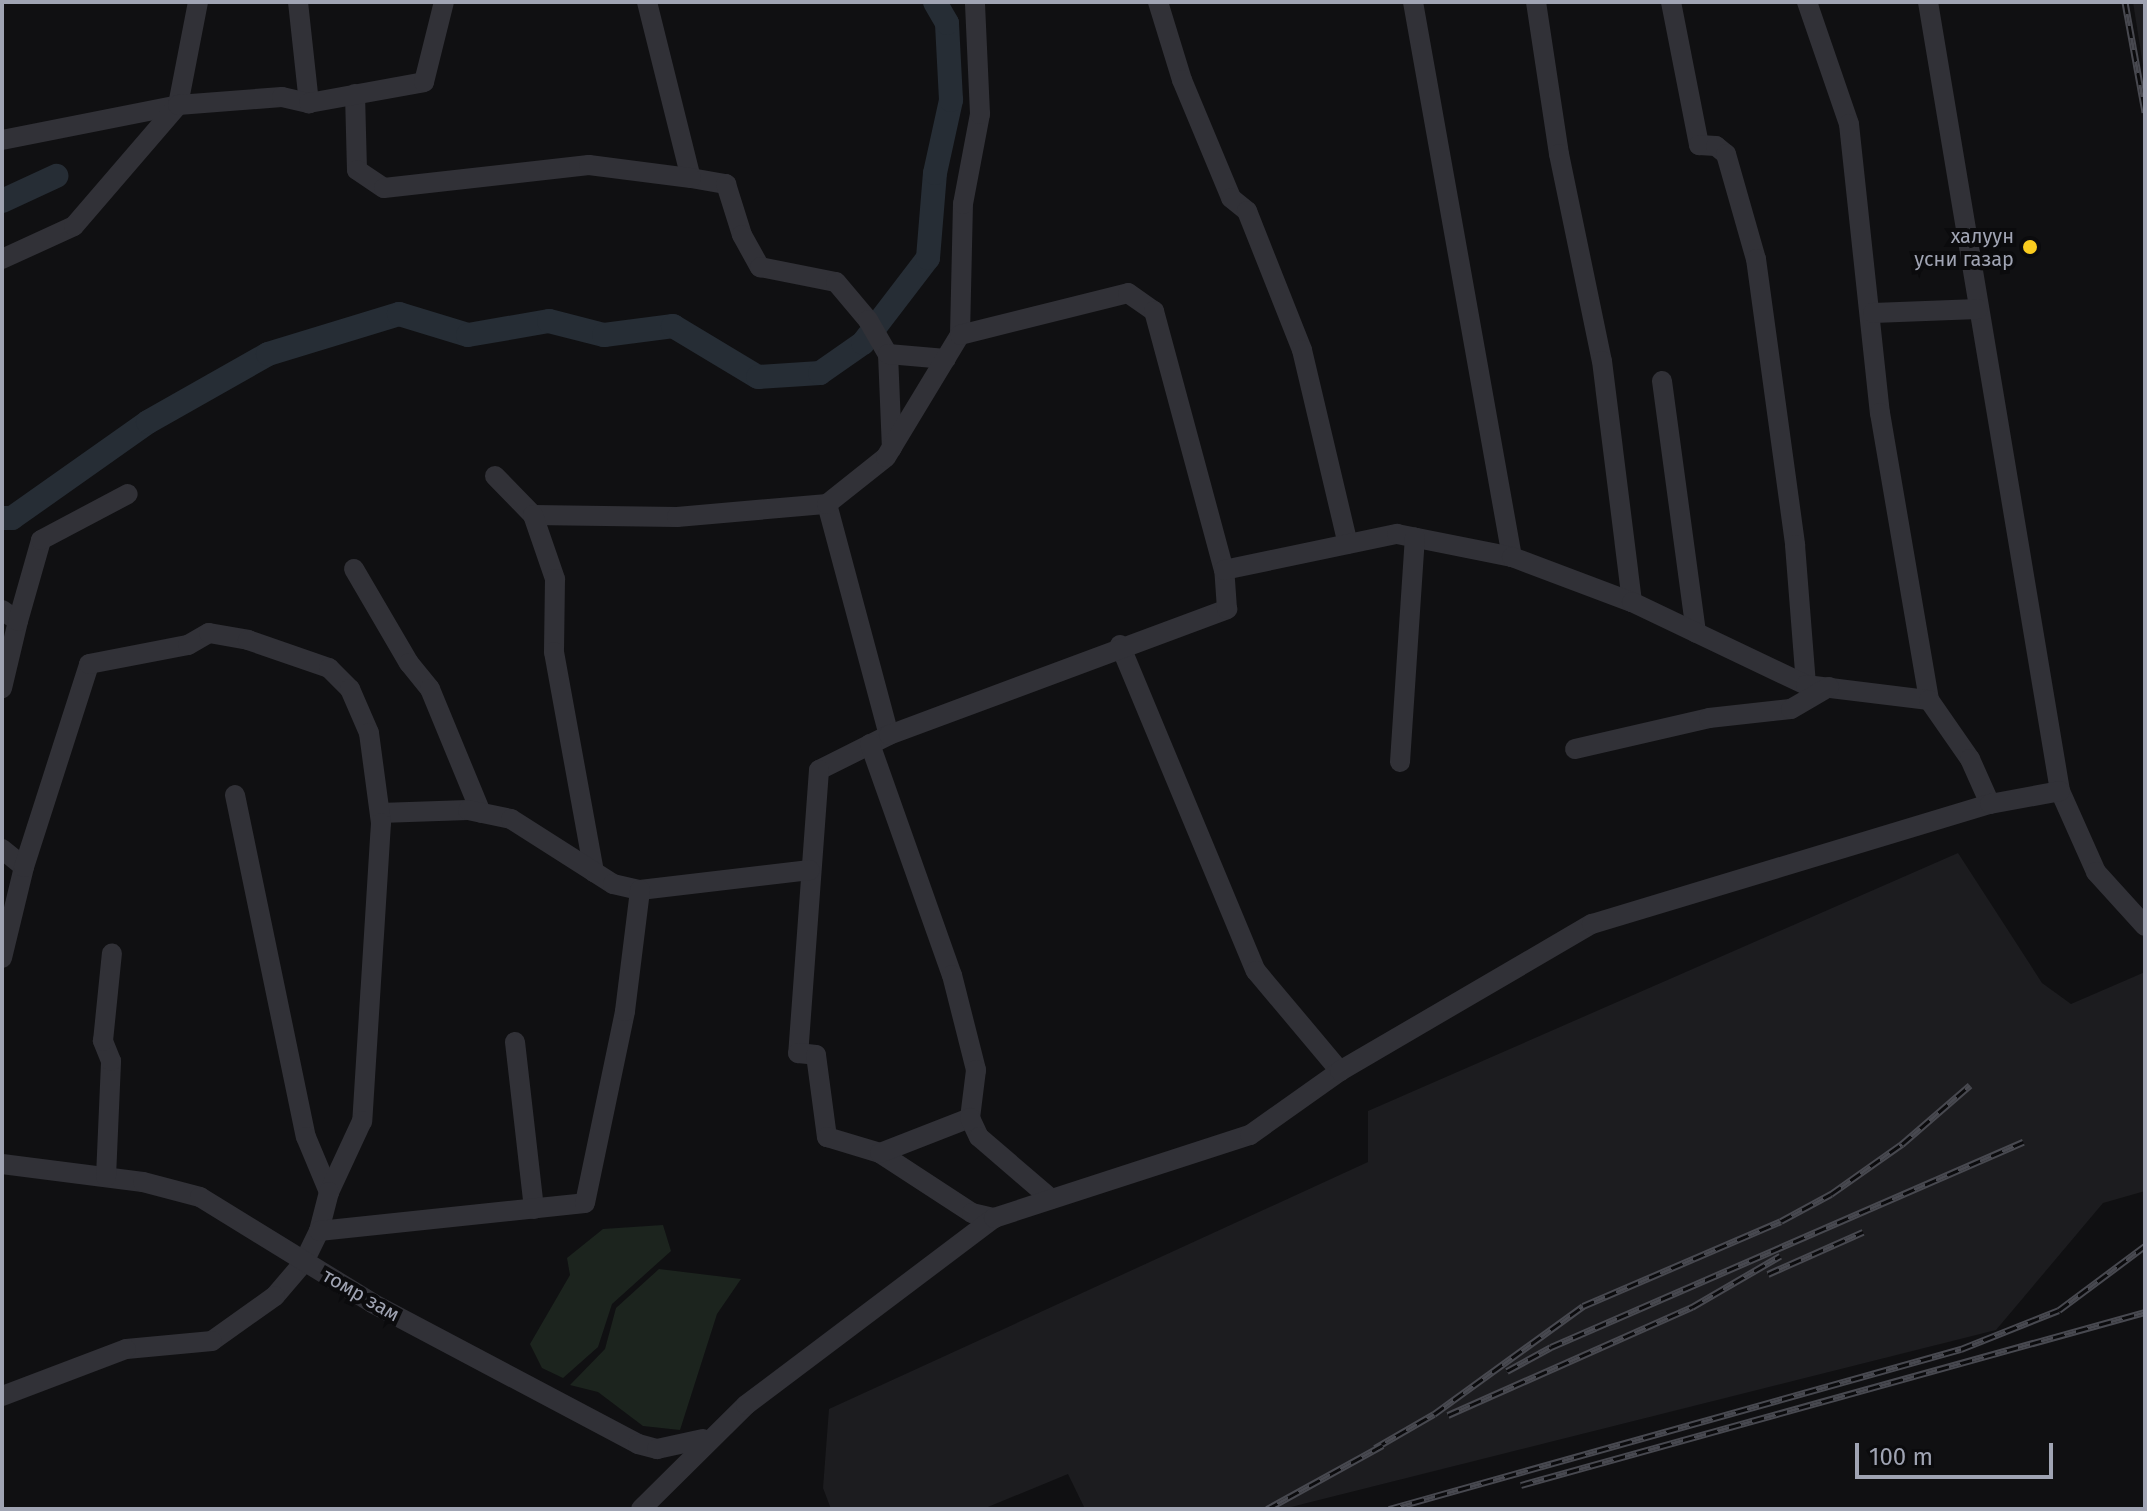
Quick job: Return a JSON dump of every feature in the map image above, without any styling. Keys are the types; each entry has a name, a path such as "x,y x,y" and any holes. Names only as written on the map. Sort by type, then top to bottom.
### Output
{"street":[{"path":"2,259 74,226 178,105 198,2"},
{"path":"298,2 309,103"},
{"path":"2,140 178,105 282,97 309,103 424,82 444,2"},
{"path":"647,2 691,178"},
{"path":"533,515 677,517 827,504 892,448 960,335 963,204 980,114 975,2"},
{"path":"1158,2 1182,80 1231,198 1247,211 1302,350 1348,544"},
{"path":"1413,2 1512,557"},
{"path":"1536,2 1557,140 1602,361 1632,602"},
{"path":"1671,2 1699,145 1716,146 1726,154 1756,259 1795,545 1806,685"},
{"path":"1807,2 1849,124 1873,313 1880,413 1929,700 1970,759 1990,804"},
{"path":"1928,2 2060,791 2096,872 2145,926"},
{"path":"355,94 357,170 384,188 589,165 726,184 742,235 760,267 836,282 888,354 892,448"},
{"path":"960,335 1128,293 1154,311 1224,570 1227,609 1120,645 889,735 819,770 798,1053 816,1055 827,1137 880,1153 972,1213 994,1218"},
{"path":"1873,313 1978,309"},
{"path":"888,354 946,359"},
{"path":"1662,381 1696,633"},
{"path":"495,476 533,515 555,579 554,652 594,872"},
{"path":"2,688 10,615 41,540 128,494"},
{"path":"827,504 889,735"},
{"path":"1224,570 1397,534 1512,557 1632,602 1806,685 1929,700"},
{"path":"1400,762 1415,538"},
{"path":"354,569 409,663 430,689 481,813"},
{"path":"2,958 24,867 89,664 188,645 209,633 248,640 329,668 350,689 369,733 380,813 362,1121 329,1192 319,1231 304,1262 275,1296 212,1341 126,1349 2,1396"},
{"path":"1120,645 1256,971 1340,1071"},
{"path":"1575,749 1709,718 1791,709 1829,687"},
{"path":"870,744 952,975 976,1070 970,1118 979,1137 1051,1199"},
{"path":"641,1509 711,1436 994,1218 1250,1135 1340,1071 1592,924 1990,804 2060,791"},
{"path":"235,795 306,1137 329,1192"},
{"path":"380,813 481,813 511,819 613,884 640,890 810,870"},
{"path":"2,849 24,867"},
{"path":"319,1231 585,1203 625,1011 640,890"},
{"path":"106,1177 111,1061 103,1041 112,953"},
{"path":"515,1042 534,1209"},
{"path":"880,1153 970,1118"},
{"name":"томр зам","path":"2,1164 106,1177 200,1197 304,1262 638,1444 680,1447 711,1436"}],"shaded area":[{"path":"2133,2 2145,2 2145,78"},
{"path":"1958,853 2042,983 2071,1004 2145,972 2145,1191 2103,1203 1996,1330 1283,1509 1085,1509 1068,1474 983,1509 831,1509 823,1488 829,1409 1368,1162 1368,1111"},
{"path":"663,1225 671,1251 612,1304 598,1347 563,1378 542,1368 530,1344 570,1275 567,1258 603,1229"},
{"path":"659,1269 741,1279 717,1314 680,1430 643,1426 598,1392 570,1385 605,1349 616,1308"}],"waterway":[{"path":"2,518 12,518 148,422 268,354 399,314 468,335 549,321 604,335 673,326 758,377 820,373 863,343 928,258 935,173 951,100 947,23 935,2"},
{"path":"2,201 56,176"}],"railway":[{"path":"2125,2 2145,112"},
{"path":"1375,1448 1434,1414 1583,1306 1781,1221 1831,1194 1902,1144 1970,1085"},
{"path":"1507,1371 1551,1347 2023,1142"},
{"path":"1768,1274 1863,1232"},
{"path":"1389,1509 1961,1349 2059,1310 2145,1246"},
{"path":"1448,1415 1692,1307 1780,1256"},
{"path":"1521,1485 2145,1312"},
{"path":"1267,1509 1383,1445"}],"place":[{"name":"халуун усни газар","path":"2030,247"}]}
